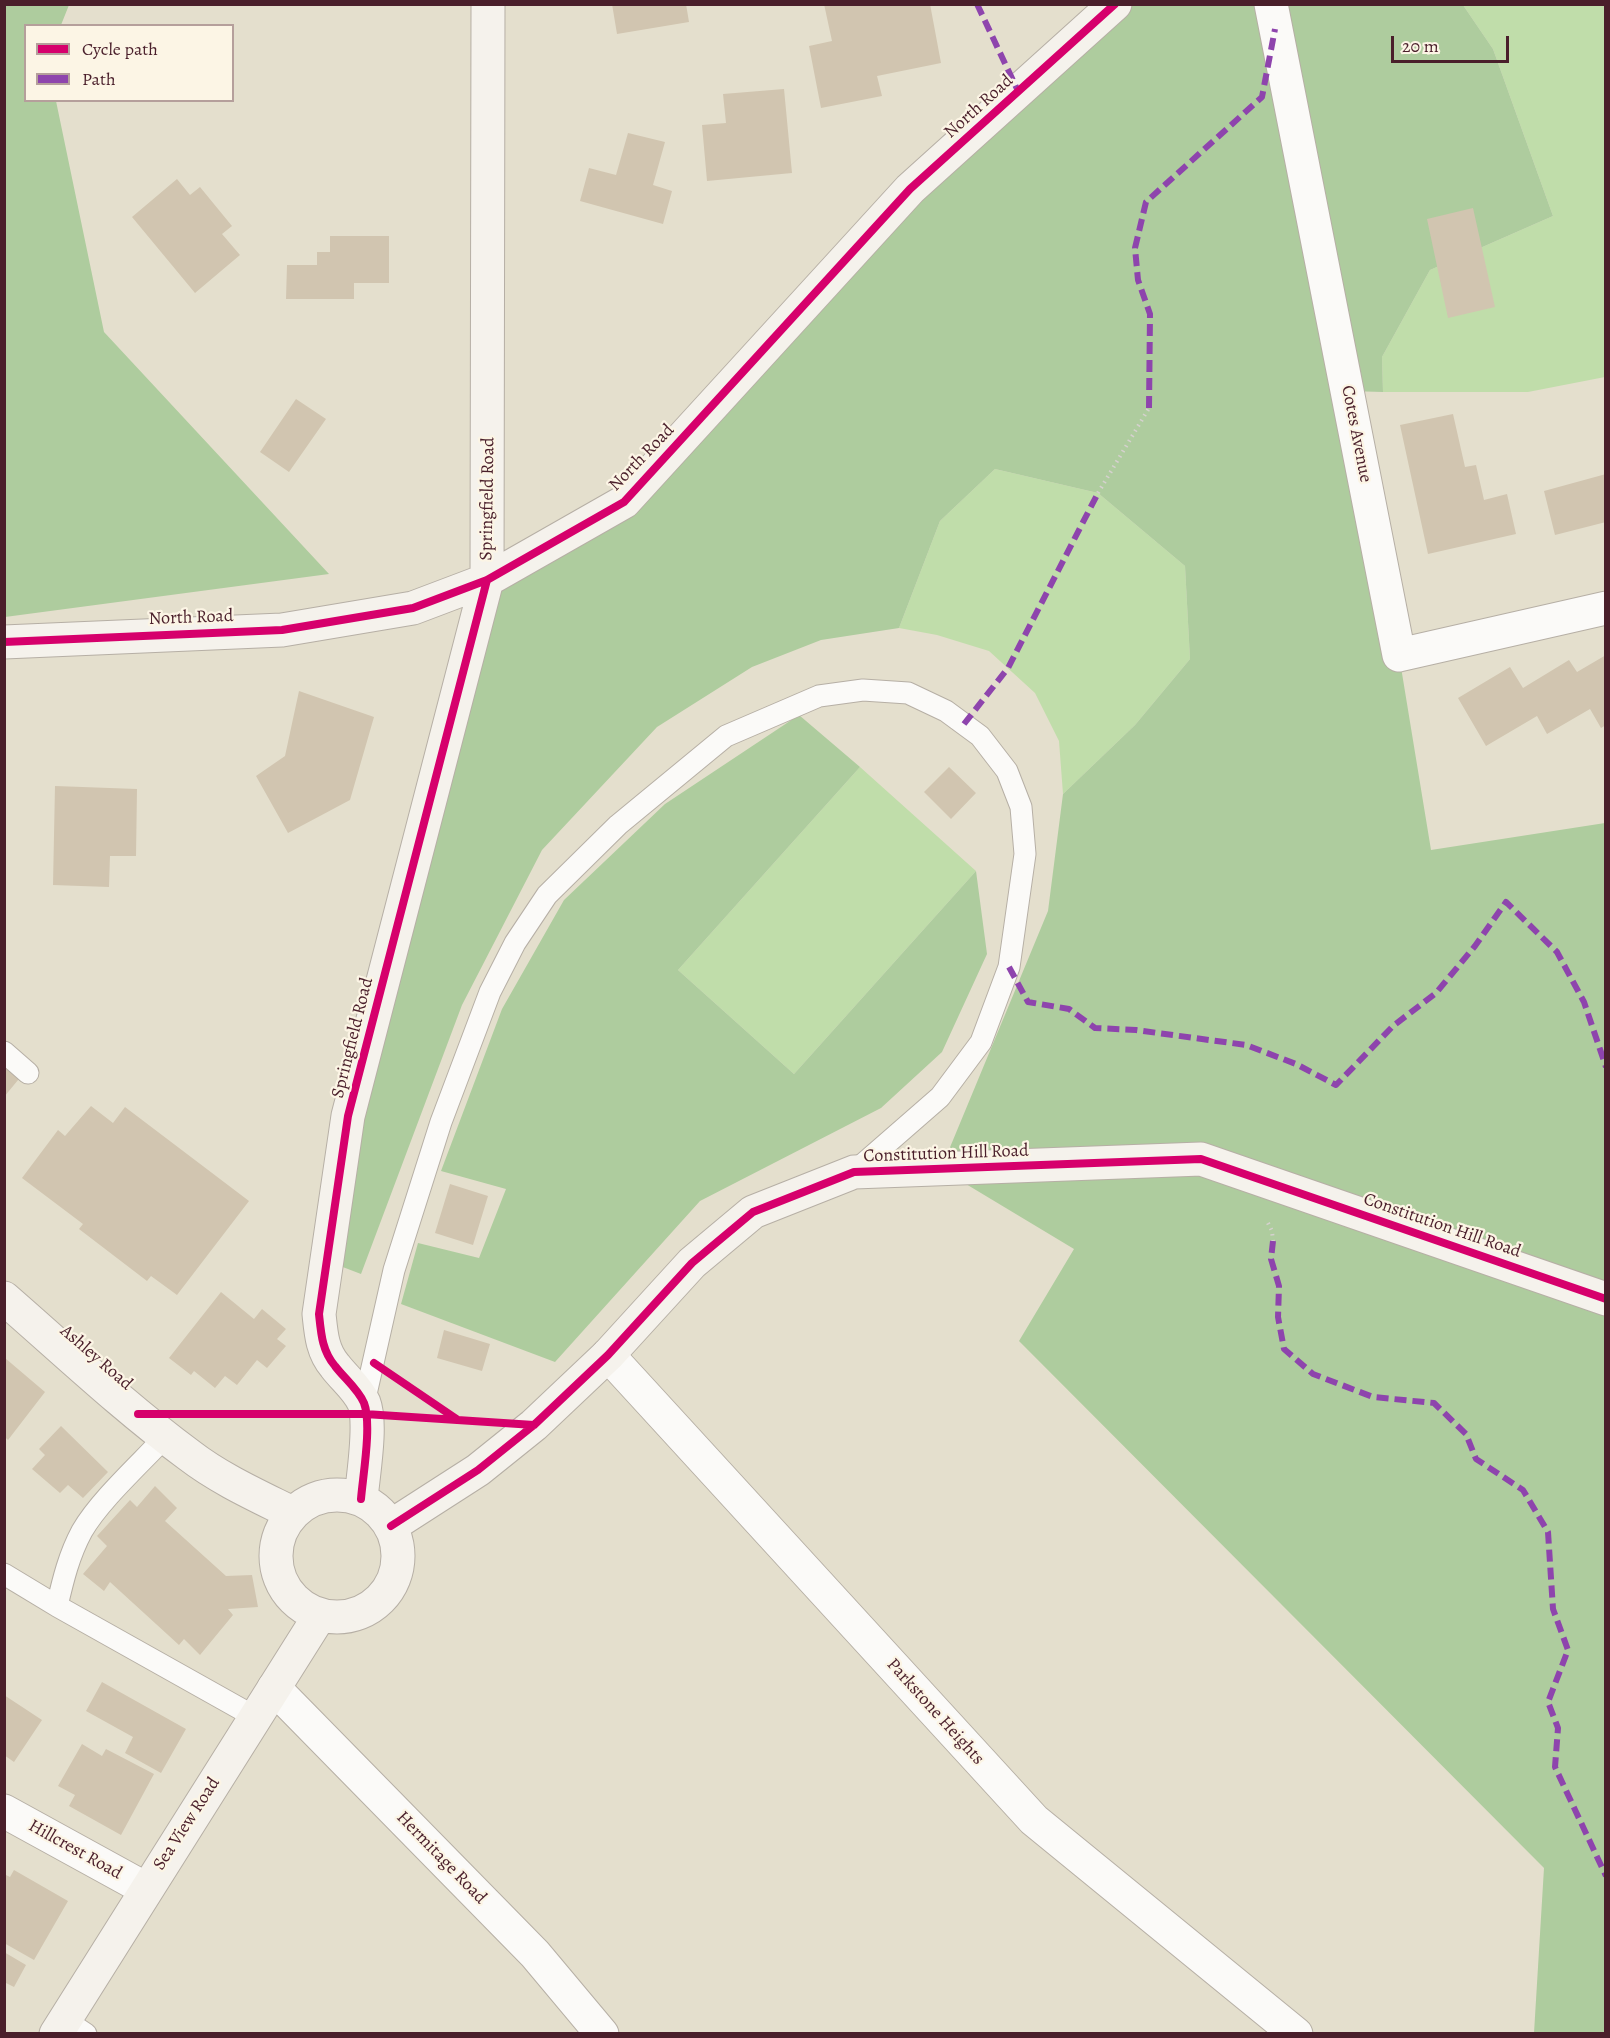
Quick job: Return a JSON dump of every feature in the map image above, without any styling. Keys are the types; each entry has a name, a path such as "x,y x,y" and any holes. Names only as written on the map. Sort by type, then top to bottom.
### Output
{"street":[{"name":"Springfield Road","path":"360,1499 368,1434 364,1403 351,1384 333,1365 322,1344 319,1314 348,1116 487,580 488,4"},
{"name":"North Road","path":"4,642 282,630 413,608 487,580 624,502 910,189 1116,4"},
{"name":"Cotes Avenue","path":"1270,4 1399,655 1605,608"},
{"name":"Constitution Hill Road","path":"391,1526 478,1470 534,1425 608,1355 692,1263 753,1212 854,1172 1201,1159 1605,1299"},
{"name":"Ashley Road","path":"4,1298 190,1457 292,1513"},
{"name":"Parkstone Heights","path":"608,1355 1034,1820 1296,2034"},
{"path":"339,1494 360,1499 382,1514 391,1526 398,1546 398,1567 392,1586 379,1602 361,1613 340,1618 320,1615 303,1608 290,1596 278,1572 276,1545 282,1528 292,1513 322,1496 339,1494"},
{"name":"Sea View Road","path":"69,2029 146,1889 320,1615"},
{"name":"Hermitage Road","path":"274,1688 535,1954 602,2034"},
{"name":"Hillcrest Road","path":"4,1810 146,1889"}],"lane":[{"path":"364,1403 394,1270 441,1122 490,992 515,943 547,894 618,825 726,736 819,696 862,690 908,693 946,711 981,736 1007,771 1021,807 1025,854 1009,967 981,1042 940,1097 854,1172"},
{"path":"4,1052 28,1072"},
{"path":"57,1606 66,1566 83,1530 104,1503 165,1437"},
{"path":"4,1574 255,1717"}],"path":[{"path":"1098,493 1149,408"}],"green space":[{"path":"4,5 69,5 61,24 24,24 24,102 56,102 104,332 329,574 5,617"},
{"path":"1115,5 1463,5 1493,49 1553,216 1430,270 1382,357 1383,392 1348,391 1399,655 1431,850 1605,823 1605,2033 1534,2033 1544,1868 1019,1341 1074,1249 941,1169 1048,911 1063,794 1135,725 1190,659 1185,566 1098,493 995,469 940,521 899,628 821,640 752,667 657,727 542,850 462,1005 361,1274 327,1261 487,580 624,502"},
{"path":"1463,5 1605,5 1605,377 1528,392 1383,392 1382,357 1430,270 1553,216 1493,49"},
{"path":"995,469 1098,493 1185,566 1190,659 1135,725 1063,794 1059,741 1035,693 989,651 937,635 899,628 940,521"},
{"path":"799,715 860,767 678,970 794,1074 976,871 987,954 942,1052 881,1108 700,1201 555,1362 401,1304 418,1243 479,1258 506,1189 441,1171 502,1009 564,900 665,804"},
{"path":"860,767 976,871 794,1074 678,970"}],"building":[{"path":"612,4 686,4 689,22 617,34"},
{"path":"824,4 930,4 941,63 877,76 882,96 821,108 809,46 832,41"},
{"path":"784,89 792,173 707,181 702,125 726,123 723,94"},
{"path":"628,133 665,142 653,185 672,191 663,224 580,201 589,168 616,175"},
{"path":"177,179 190,195 200,187 232,226 222,234 240,255 195,293 132,217"},
{"path":"1473,208 1495,307 1448,318 1427,219"},
{"path":"330,236 389,236 389,283 354,283 354,299 286,299 287,265 317,265 317,252 330,252"},
{"path":"296,399 326,419 289,472 260,452"},
{"path":"1453,414 1465,467 1476,465 1484,500 1507,494 1516,534 1428,554 1400,425"},
{"path":"1606,474 1606,522 1555,535 1544,491"},
{"path":"1606,655 1606,725 1601,728 1590,709 1547,734 1537,716 1486,746 1458,698 1510,667 1523,688 1569,660 1577,672"},
{"path":"299,691 374,717 350,800 288,833 256,776 285,756"},
{"path":"949,767 976,793 951,819 924,792"},
{"path":"55,786 137,789 136,856 110,856 109,887 53,885"},
{"path":"4,1060 23,1074 4,1097"},
{"path":"91,1106 113,1123 125,1107 249,1201 177,1295 151,1276 147,1281 79,1229 83,1224 22,1178 58,1130 65,1136"},
{"path":"450,1184 488,1196 473,1245 435,1233"},
{"path":"221,1292 254,1319 262,1309 286,1329 277,1339 286,1346 267,1368 257,1360 237,1385 225,1376 215,1388 194,1371 191,1375 169,1358"},
{"path":"444,1330 490,1344 482,1371 437,1358"},
{"path":"5,1358 45,1392 8,1440 5,1437"},
{"path":"61,1426 108,1472 83,1498 68,1485 60,1493 32,1469 45,1455 39,1449"},
{"path":"155,1486 177,1508 165,1521 226,1576 252,1575 258,1607 228,1609 233,1615 200,1655 184,1639 179,1645 110,1582 104,1591 83,1574 107,1546 97,1536 130,1500 137,1507"},
{"path":"102,1682 186,1729 161,1773 125,1753 133,1737 86,1711"},
{"path":"4,1695 42,1720 14,1762 4,1755"},
{"path":"82,1744 102,1756 106,1749 154,1774 121,1835 69,1806 75,1795 58,1786"},
{"path":"14,1870 68,1901 34,1960 4,1943 4,1874 10,1877"},
{"path":"4,1952 26,1965 14,1987 4,1982"}],"marked path":[{"path":"977,4 1018,91"},
{"path":"1149,408 1150,314 1138,280 1135,248 1146,202 1262,97 1275,29"},
{"path":"964,724 1008,668 1098,493"},
{"path":"1009,967 1028,1002 1069,1009 1095,1028 1136,1030 1246,1045 1296,1064 1336,1085 1393,1026 1436,993 1475,946 1506,902 1557,952 1584,1002 1606,1067"},
{"path":"1273,1241 1271,1259 1279,1286 1278,1317 1284,1349 1313,1374 1373,1397 1434,1403 1466,1434 1476,1459 1523,1490 1548,1532 1553,1609 1568,1650 1548,1702 1558,1728 1555,1767 1606,1876"}],"cycle path":[{"path":"4,642 282,630 413,608 487,580 624,502 910,189 1115,4"},
{"path":"361,1499 367,1436 364,1403 327,1354 319,1314 348,1116 487,580"},
{"path":"391,1526 478,1470 534,1425 608,1355 692,1263 753,1212 854,1172 1201,1159 1606,1299"},
{"path":"374,1363 458,1420"},
{"path":"138,1414 365,1414 534,1425"}]}
